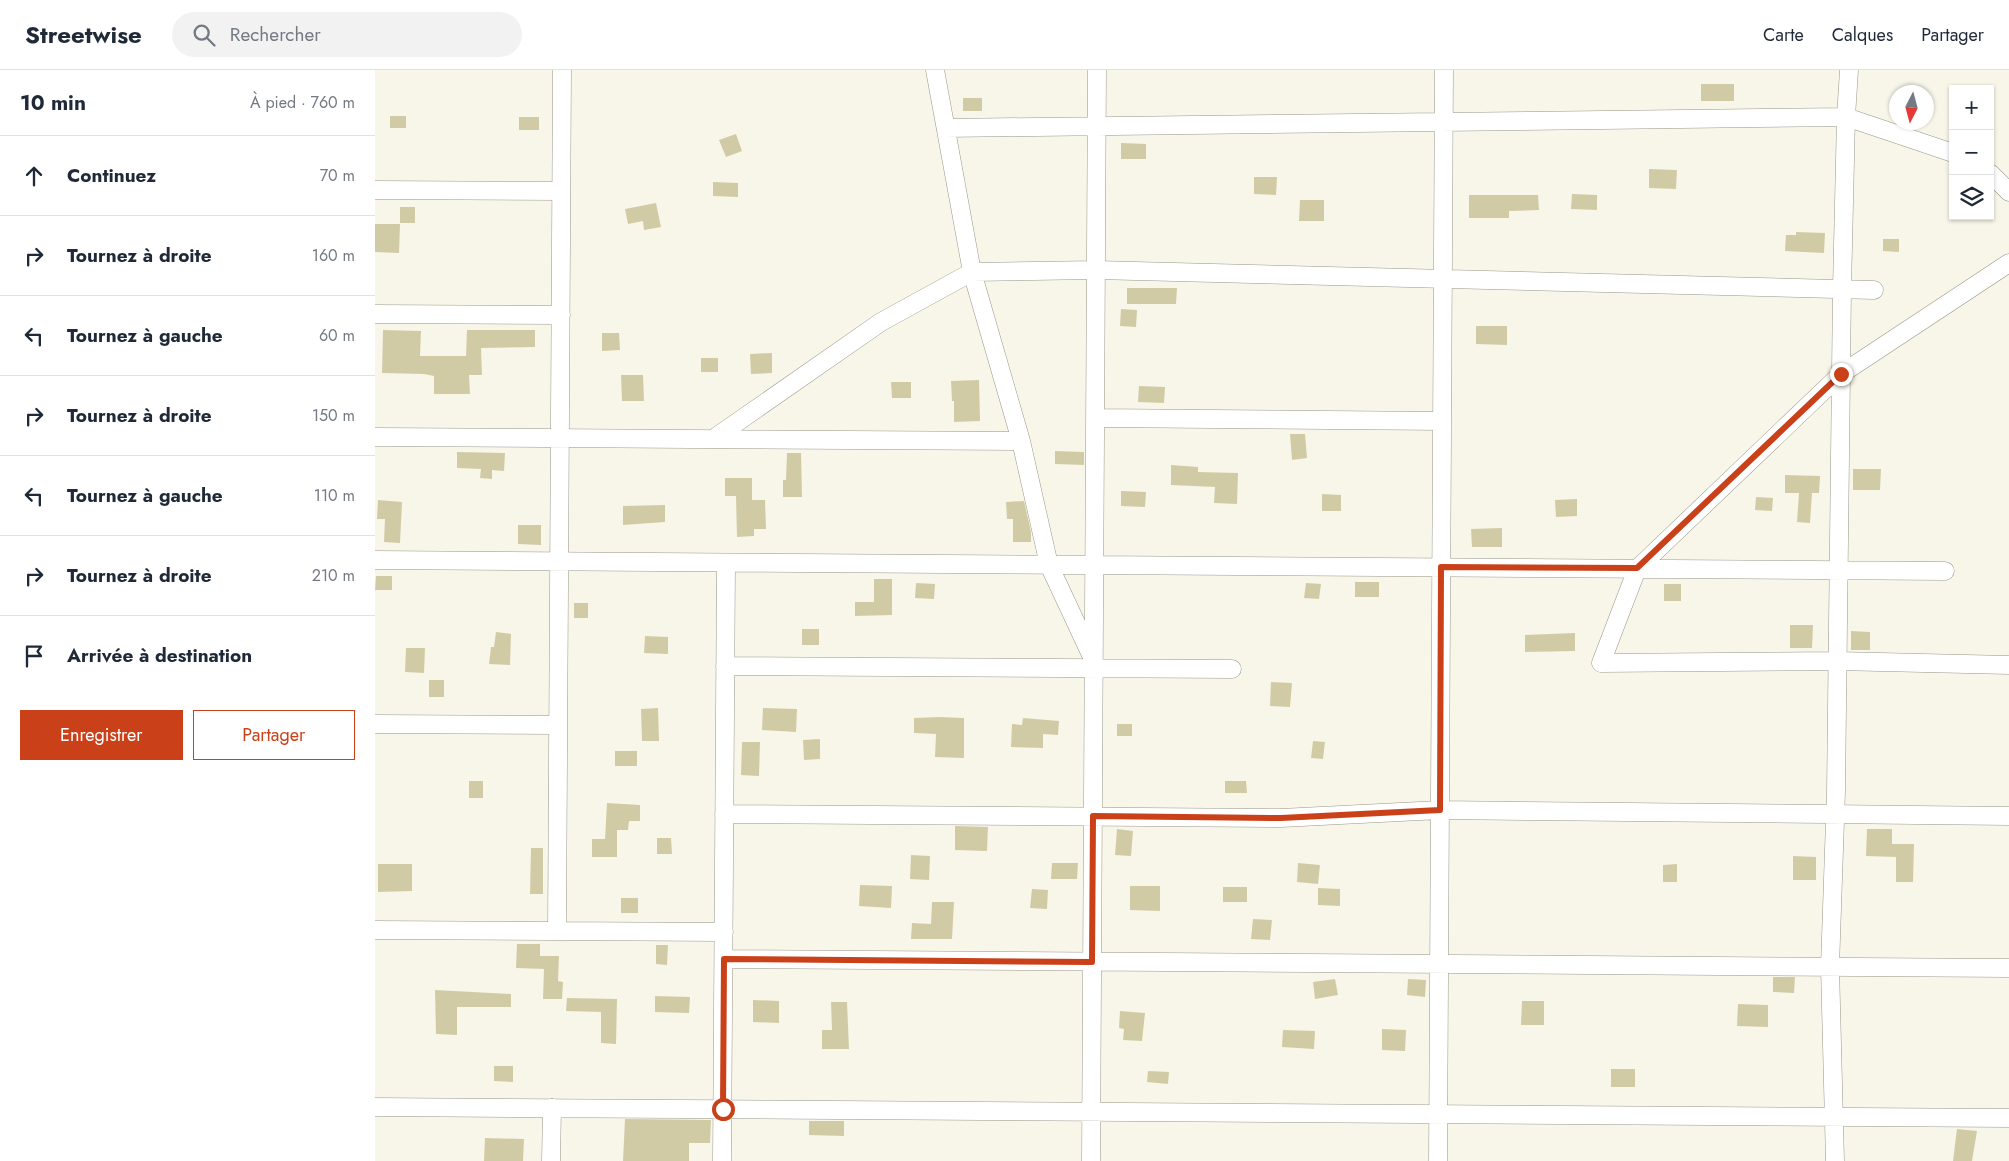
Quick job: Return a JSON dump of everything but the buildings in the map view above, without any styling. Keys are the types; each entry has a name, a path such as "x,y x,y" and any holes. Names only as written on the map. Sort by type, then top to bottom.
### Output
{"street":[{"path":"557,931 562,70"},
{"path":"935,70 972,272 1021,441 1049,565 1094,664"},
{"path":"1091,1161 1097,70"},
{"path":"1438,1161 1444,70"},
{"path":"1835,1161 1830,966 1835,814 1846,117 1849,70"},
{"path":"945,128 1846,117 1949,152"},
{"path":"1992,175 2009,192"},
{"path":"375,190 561,191"},
{"path":"2009,263 1841,374 1637,568 1601,663 1837,661 2009,665"},
{"path":"713,439 881,322 972,272 1096,270 1874,290"},
{"path":"375,314 561,316"},
{"path":"1095,418 1442,421"},
{"path":"375,437 1021,441"},
{"path":"375,560 1945,571"},
{"path":"722,1161 726,563"},
{"path":"725,666 1094,664 1232,669"},
{"path":"375,724 558,725"},
{"path":"724,814 1281,818 1440,810 2009,816"},
{"path":"375,930 724,932"},
{"path":"724,959 2009,968"},
{"path":"375,1107 2009,1118"},
{"path":"551,1161 552,1108"}],"route":[{"path":"723,1109 724,959 1092,962 1093,816 1281,818 1440,810 1441,567 1637,568 1841,374"}]}
